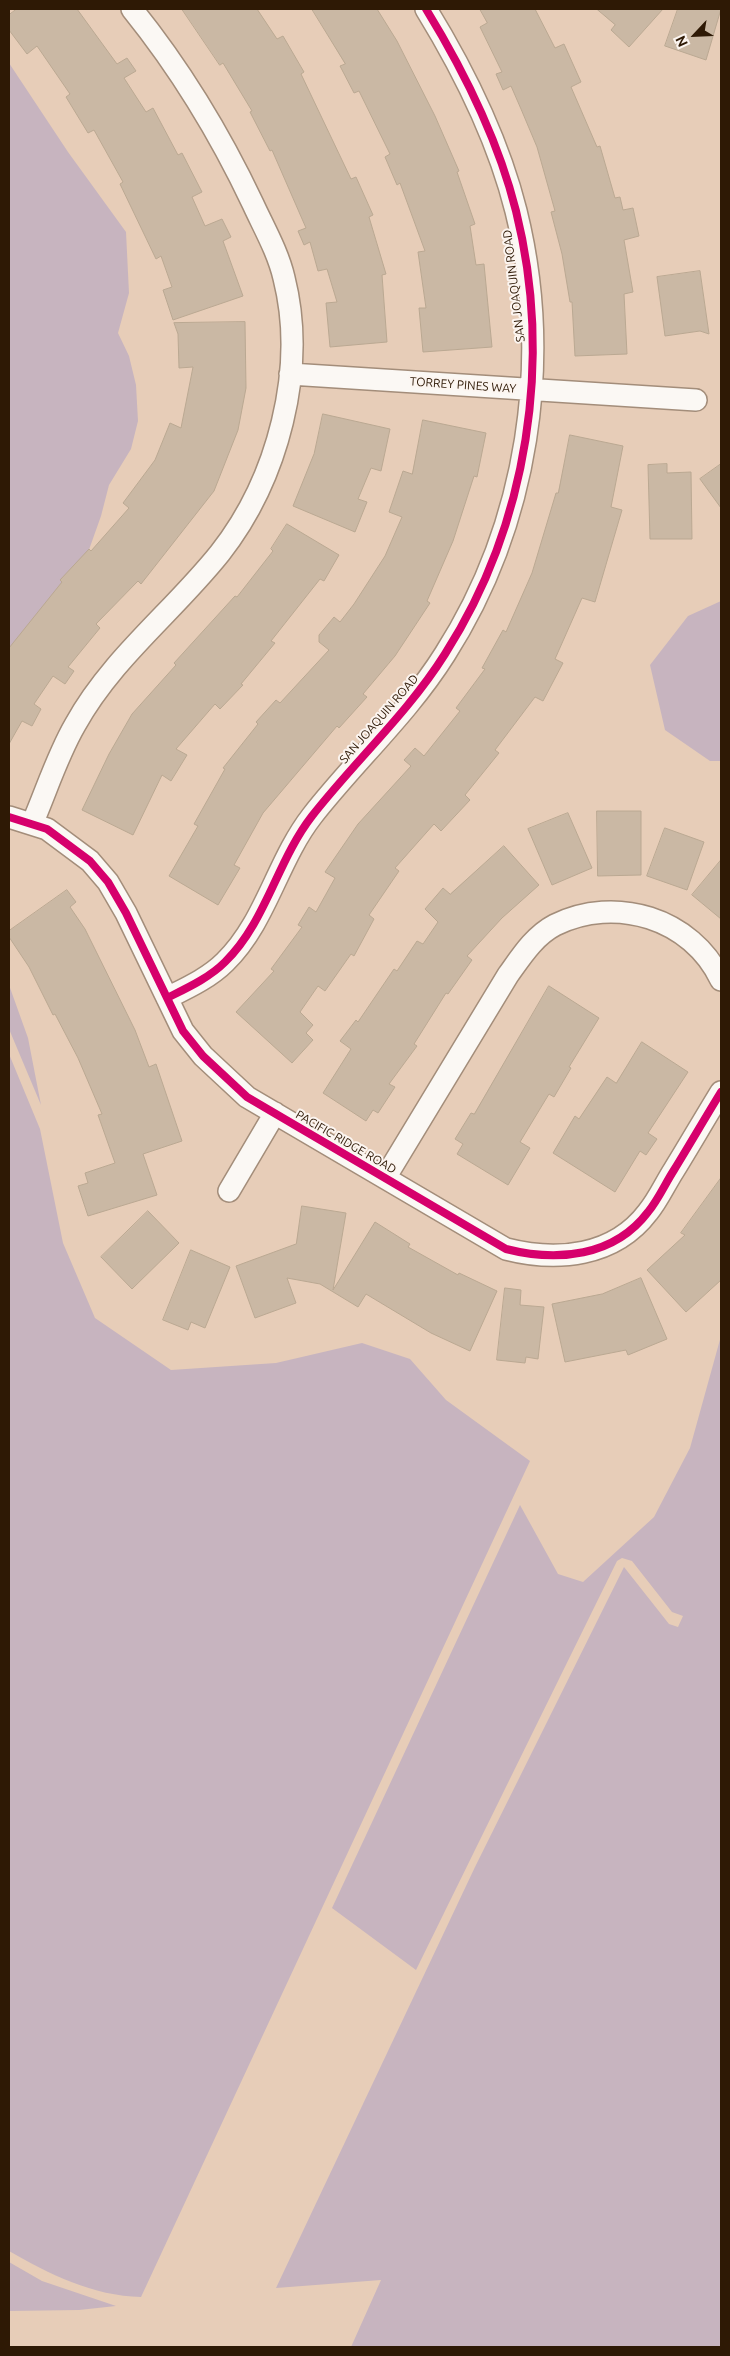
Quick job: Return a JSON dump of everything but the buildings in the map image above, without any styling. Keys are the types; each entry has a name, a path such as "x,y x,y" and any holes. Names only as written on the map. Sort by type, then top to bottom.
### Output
{"street":[{"path":"32,824 74,725 117,665 221,552 258,492 275,449 286,408 290,374 291,325 284,277 271,242 232,160 196,95 132,9"},
{"name":"SAN JOAQUIN ROAD","path":"167,998 200,981 224,963 248,935 286,858 308,821 337,784 419,694 447,651 481,590 500,540 515,492 530,417 534,336 516,211 497,152 473,94 426,9"},
{"name":"TORREY PINES WAY","path":"290,374 696,400"},
{"name":"PACIFIC RIDGE ROAD","path":"9,817 47,829 90,861 108,882 126,913 183,1031 203,1056 247,1097 506,1249 531,1255 562,1257 591,1251 618,1240 648,1213 721,1092"},
{"name":"PACIFIC RIDGE ROAD","path":"385,1178 508,975 531,943 554,926 583,916 616,911 641,914 669,926 696,944 715,966 721,980"},
{"path":"229,1191 275,1113"}],"shaded area":[{"path":"9,63 68,152 126,232 129,293 118,333 129,356 136,385 138,421 131,449 109,485 101,516 80,575 9,689"},
{"path":"721,601 721,761 710,761 665,730 650,665 688,616"},
{"path":"9,985 28,1038 41,1105 9,1029"},
{"path":"9,1054 40,1129 63,1243 95,1318 171,1370 276,1363 362,1343 410,1359 446,1400 530,1461 141,2297 123,2296 89,2288 40,2268 9,2251"},
{"path":"721,1336 721,2347 351,2347 381,2280 276,2288 475,1867 624,1567 669,1624 678,1627 683,1616 672,1612 632,1561 622,1558 617,1561 416,1970 332,1908 520,1505 558,1574 583,1582 654,1517 690,1448"},
{"path":"9,2262 42,2281 116,2306 79,2310 9,2311"}],"cycle path":[{"path":"167,998 212,973 239,946 251,929 289,852 312,816 398,717 430,676 445,654 473,604 496,551 514,496 526,440 532,382 532,325 527,267 509,184 490,132 454,57 426,9"},
{"path":"9,817 47,829 90,861 108,882 126,913 183,1031 203,1056 247,1097 506,1249 525,1253 564,1255 602,1247 619,1239 634,1227 652,1207 721,1092"}]}
